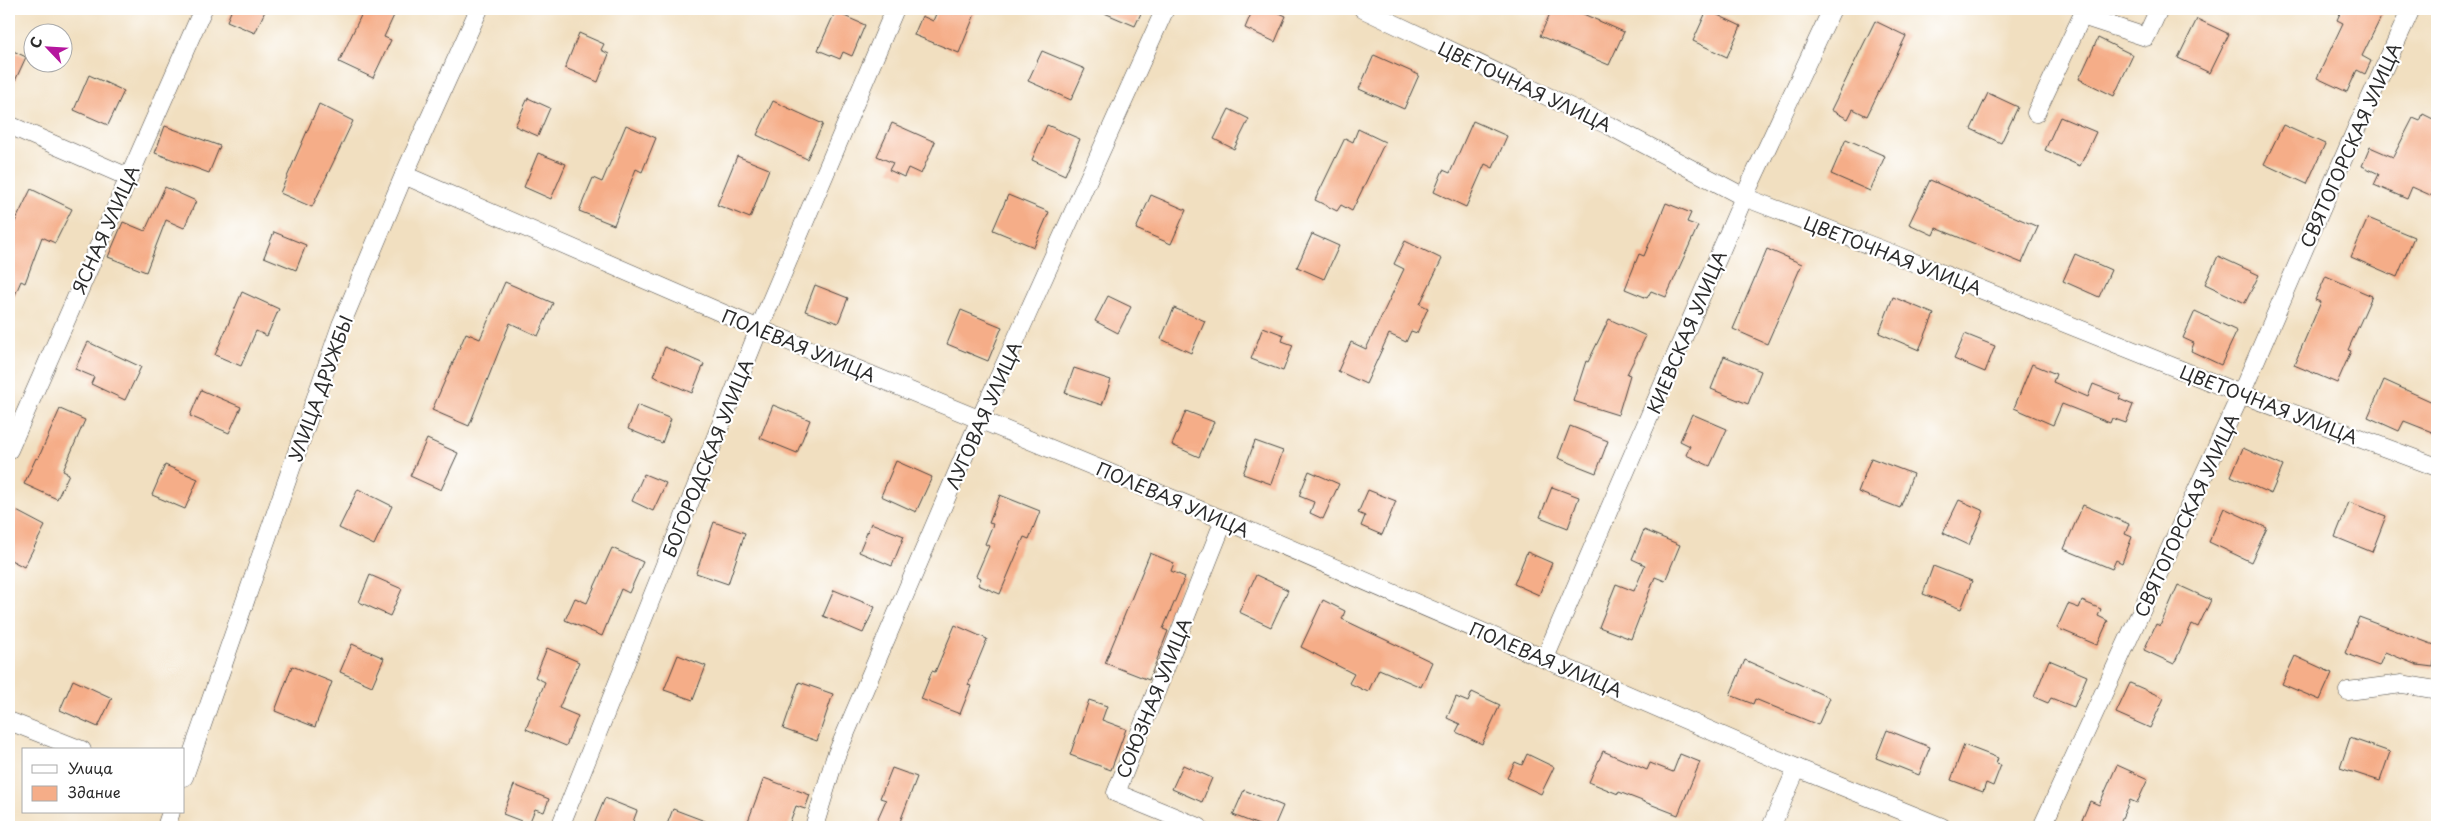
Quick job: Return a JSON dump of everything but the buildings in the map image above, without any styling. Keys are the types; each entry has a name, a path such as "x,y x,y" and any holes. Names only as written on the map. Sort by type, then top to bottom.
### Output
{"street":[{"name":"ЯСНАЯ УЛИЦА","path":"9,450 203,9"},
{"name":"УЛИЦА ДРУЖБЫ","path":"185,774 341,325 404,175 479,9"},
{"name":"БОГОРОДСКАЯ УЛИЦА","path":"560,827 759,329 895,9"},
{"name":"ЛУГОВАЯ УЛИЦА","path":"814,827 835,758 980,419 1165,9"},
{"name":"ЦВЕТОЧНАЯ УЛИЦА","path":"1363,9 1614,128 1744,197 1893,254 2241,394 2437,467"},
{"name":"КИЕВСКАЯ УЛИЦА","path":"1545,658 1744,197 1832,9"},
{"path":"2036,113 2082,16 2146,37 2159,9"},
{"name":"СВЯТОГОРСКАЯ УЛИЦА","path":"2042,827 2241,394 2357,127 2411,9"},
{"path":"9,125 128,177"},
{"name":"ПОЛЕВАЯ УЛИЦА","path":"404,175 759,329 1224,520 1797,768 1942,827"},
{"name":"СОЮЗНАЯ УЛИЦА","path":"1199,827 1116,793 1224,520"},
{"path":"2348,691 2402,684 2437,690"},
{"path":"9,721 77,748"},
{"path":"1771,827 1797,768"},
{"path":"166,827 170,814"}]}
